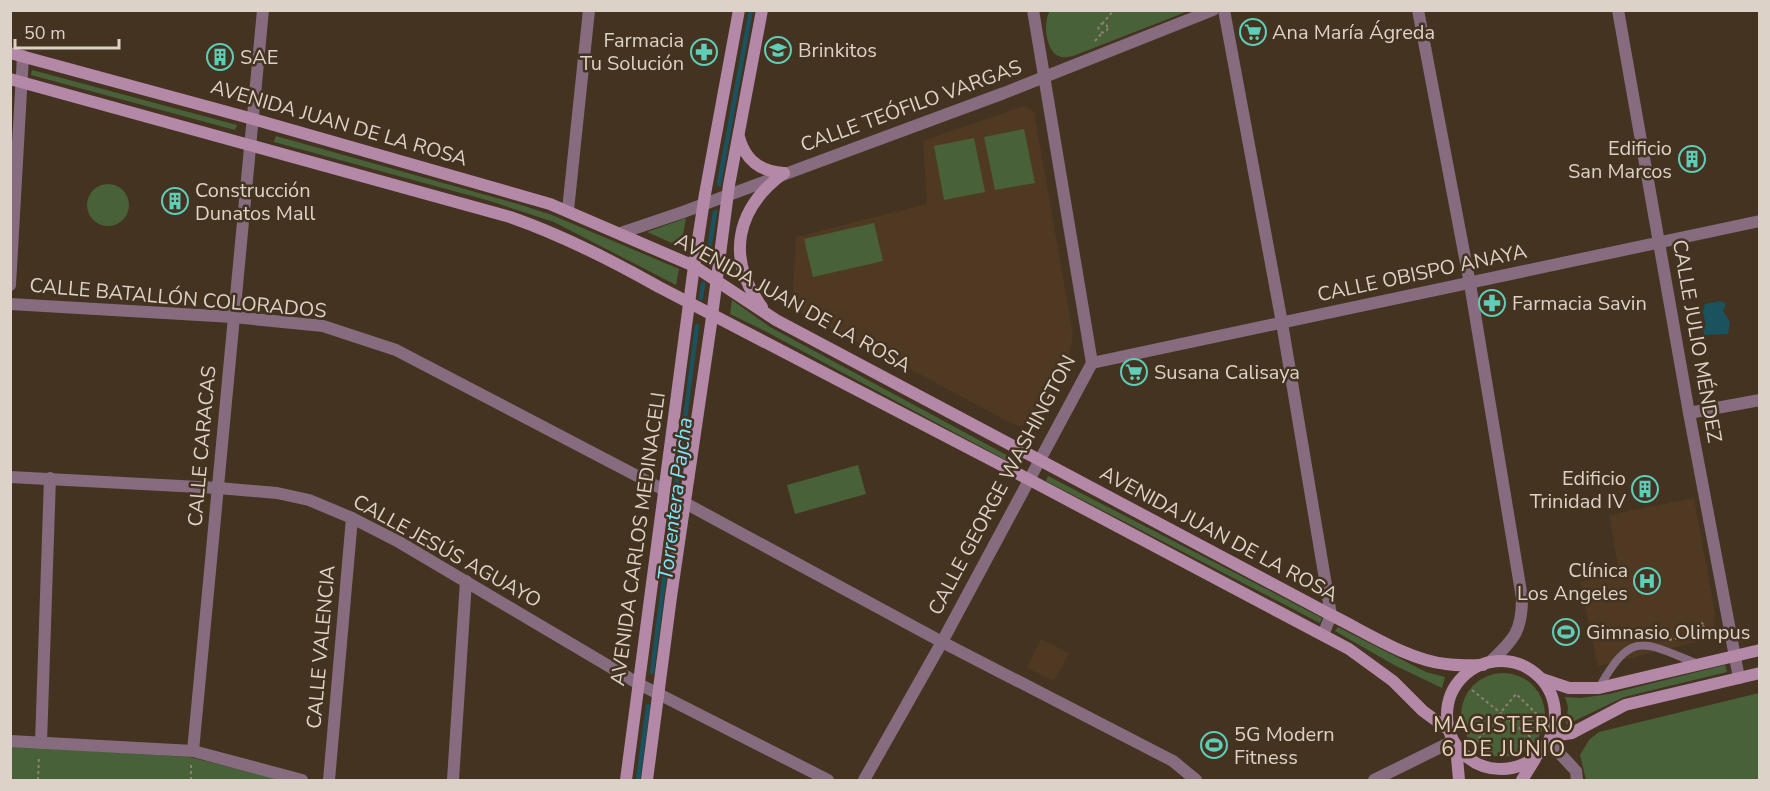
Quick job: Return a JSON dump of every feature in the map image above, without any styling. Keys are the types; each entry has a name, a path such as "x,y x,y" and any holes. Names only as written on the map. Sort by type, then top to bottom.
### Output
{"main road":[{"name":"AVENIDA CARLOS MEDINACELI","path":"626,780 694,266 739,10"},
{"name":"AVENIDA CARLOS MEDINACELI","path":"647,780 728,195 762,10"},
{"name":"AVENIDA JUAN DE LA ROSA","path":"16,55 253,118 568,210 694,266 776,320 1331,615 1411,655 1461,666 1486,664"},
{"name":"AVENIDA JUAN DE LA ROSA","path":"15,80 510,217 542,228 613,261 1349,649 1393,681 1453,739"},
{"path":"738,136 746,156 754,164 773,173 784,173"},
{"path":"776,320 761,306 749,289 742,270 740,246 744,223 750,208 765,189 784,173"},
{"path":"1541,679 1569,688 1599,688 1760,650"},
{"path":"1453,739 1476,763 1493,768 1512,768 1530,761 1551,739 1555,720 1554,704 1541,679 1533,672 1512,662 1486,664 1462,678 1453,691 1448,707 1459,780"},
{"path":"1551,739 1572,733 1625,705 1760,673"},
{"path":"1522,780 1537,755"}],"street":[{"name":"CALLE CARACAS","path":"193,751 263,10"},
{"path":"568,210 589,10"},
{"name":"CALLE GEORGE WASHINGTON","path":"864,780 942,642 1092,363 1033,10"},
{"name":"CALLE TEÓFILO VARGAS","path":"621,233 1045,78 1213,10"},
{"path":"1224,10 1282,323 1331,615 1323,635"},
{"path":"1418,10 1470,284 1522,597 1522,619 1515,636 1486,664"},
{"name":"CALLE JULIO MÉNDEZ","path":"1618,10 1689,413 1739,678"},
{"path":"10,285 16,55"},
{"name":"CALLE OBISPO ANAYA","path":"1092,363 1760,221"},
{"name":"CALLE BATALLÓN COLORADOS","path":"10,304 323,326 396,350 664,490"},
{"path":"1689,413 1760,400"},
{"name":"CALLE JESÚS AGUAYO","path":"10,477 218,488 277,493 309,500 352,518 399,542 658,695 828,780"},
{"path":"41,743 50,478"},
{"path":"685,503 942,642 1173,761 1196,780"},
{"name":"CALLE VALENCIA","path":"329,780 352,518"},
{"path":"453,780 466,581"},
{"path":"1374,780 1453,739"},
{"path":"1551,739 1576,771 1577,780"},
{"path":"10,741 193,751 302,780"}],"lane":[{"path":"1599,688 1622,653 1636,646 1646,645 1666,649 1699,664"}],"path":[{"path":"1102,24 1114,10"},
{"path":"1646,645 1695,634 1705,625 1701,623"},
{"path":"1472,690 1533,739"},
{"path":"1475,742 1516,694 1542,719"},
{"path":"38,780 41,743"},
{"path":"191,780 193,751"}],"shaded area":[{"path":"1024,106 1034,112 1073,334 1069,356 1039,417 1029,424 1020,426 1012,424 792,308 796,237 927,204 923,141"},
{"name":"Clínica Los Angeles","path":"1694,498 1715,613 1711,633 1700,641 1598,666 1580,582 1589,580 1588,572 1618,565 1609,515"},
{"path":"1041,639 1069,653 1054,681 1027,668"}],"green space":[{"path":"1186,10 1186,12 1073,56 1064,57 1054,52 1046,35 1046,21 1050,11"},
{"path":"32,70 237,125 235,130 31,75"},
{"path":"1024,129 1035,183 995,190 984,137"},
{"path":"276,136 552,215 679,269 676,285 554,222 490,201 274,142"},
{"path":"974,138 985,192 944,200 934,146"},
{"path":"108,184 123,190 129,205 123,220 108,226 93,220 87,205 93,190"},
{"path":"686,218 681,247 647,232"},
{"path":"874,223 883,261 813,277 804,239"},
{"path":"732,300 770,327 1021,463 1019,467 730,314"},
{"path":"858,465 866,494 795,514 787,485"},
{"path":"1048,476 1322,618 1320,623 1046,481"},
{"path":"1338,627 1426,672 1445,677 1442,688 1394,665 1335,631"},
{"path":"1725,665 1727,672 1624,697 1566,725 1568,707 1565,697 1581,698 1609,694"},
{"path":"1503,673 1519,676 1533,685 1542,699 1545,715 1542,731 1533,745 1519,754 1503,757 1487,754 1473,745 1464,731 1461,715 1464,699 1473,685 1487,676"},
{"path":"1759,693 1759,780 1586,780 1580,755 1589,740 1599,732"},
{"path":"10,746 189,757 284,780 11,780"}],"water":[{"path":"1721,301 1726,304 1723,311 1730,322 1728,334 1704,335 1705,304"}],"waterway":[{"name":"Torrentera Pajcha","path":"719,184 751,10"},
{"name":"Torrentera Pajcha","path":"708,256 715,212"},
{"name":"Torrentera Pajcha","path":"701,298 703,284"},
{"name":"Torrentera Pajcha","path":"652,672 697,326"},
{"name":"Torrentera Pajcha","path":"638,780 648,706"}],"place":[{"name":"Ana María Ágreda","path":"1253,32"},
{"name":"Brinkitos","path":"778,50"},
{"name":"Farmacia Tu Solución","path":"704,52"},
{"name":"SAE","path":"220,57"},
{"name":"Edificio San Marcos","path":"1692,159"},
{"name":"Construcción Dunatos Mall","path":"175,201"},
{"name":"Farmacia Savin","path":"1492,303"},
{"name":"Susana Calisaya","path":"1134,372"},
{"name":"Edificio Trinidad IV","path":"1645,489"},
{"name":"Clínica Los Angeles","path":"1647,581"},
{"name":"Gimnasio Olimpus","path":"1566,632"},
{"name":"5G Modern Fitness","path":"1214,745"}],"district":[{"name":"MAGISTERIO 6 DE JUNIO","path":"1504,737"}]}
